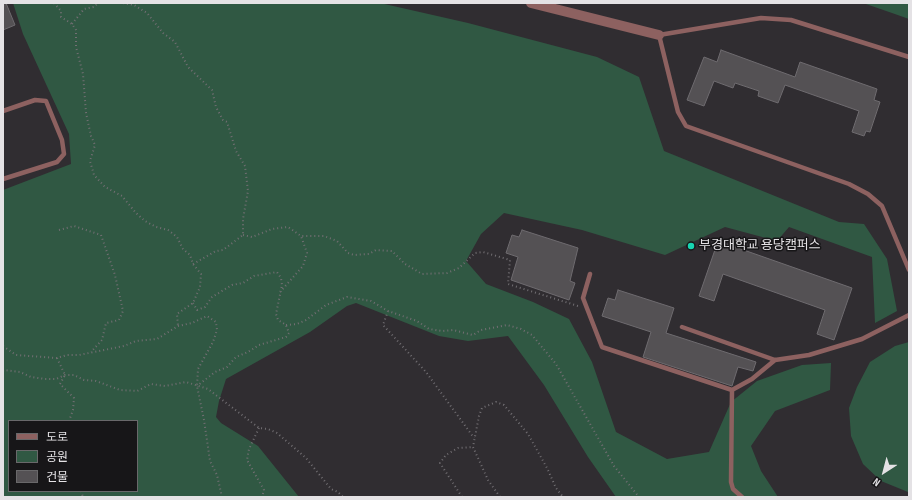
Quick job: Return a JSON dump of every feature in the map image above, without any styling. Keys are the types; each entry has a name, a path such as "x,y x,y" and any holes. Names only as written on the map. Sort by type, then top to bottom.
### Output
{"street":[{"path":"531,3 659,35"}],"lane":[{"path":"909,57 791,20 760,18 659,35 678,112 686,126 849,184 868,194 882,206 909,270"},
{"path":"3,111 35,100 46,101 62,140 64,154 57,162 3,180"},
{"path":"590,274 582,298 602,347 732,390 752,380 775,360"},
{"path":"682,327 775,360 809,355 862,339 909,315"},
{"path":"732,390 731,482 733,489 742,497"}],"path":[{"path":"54,3 61,11 61,17 72,24 76,30 76,47 83,74 86,113 91,136 95,145 90,161 94,175 105,187 122,196 136,213 145,221 156,227 168,230 177,237 183,249 190,255 193,264 201,274 200,287 193,303 177,314 178,326"},
{"path":"72,24 84,9 94,7 98,3"},
{"path":"123,3 134,5 147,13 163,33 175,42 188,67 212,90 216,107 223,120 227,122 236,150 245,166 248,190 243,219 243,235"},
{"path":"59,230 74,226 101,236 115,274 123,311 119,320 106,323 102,340 90,352"},
{"path":"193,264 216,250 223,250 243,235 252,237 272,229 288,227 300,236 307,253 303,266 280,293"},
{"path":"300,236 324,236 337,241 348,253 354,255 362,256 370,254 376,250 386,249 392,251 412,270 422,274 447,273 459,268 475,253 483,252 510,260 508,284 587,309"},
{"path":"193,303 197,310 205,307 212,297 232,285 243,283 254,276 277,272 281,278 276,314 278,320 286,325 298,324 326,305 346,297 371,301 388,311 406,316 429,329 442,331 453,330 473,334 481,330 507,325 532,335 556,364 614,466 639,497"},
{"path":"388,311 383,325 426,372 474,439"},
{"path":"3,346 16,355 57,358 67,355 79,355 124,346 136,341 157,339 178,326 192,324 208,316 216,322 217,330 213,342 198,369 197,386 210,461 218,475 222,497"},
{"path":"197,386 215,372 227,367 236,357 259,345 286,337 289,333 286,325"},
{"path":"57,358 65,375"},
{"path":"3,371 20,372 31,377 44,379 56,379 65,375 74,375 84,380 96,381 120,390 137,391 151,384 166,386 186,382 208,389 259,428 268,429 277,433 306,458 331,489 338,492 343,497 352,497"},
{"path":"65,375 60,384 74,398 73,410 69,420"},
{"path":"500,497 488,480 474,447 478,416 482,408 496,402 504,405 528,434 562,497"},
{"path":"259,428 254,435 247,460 264,490 262,497"},
{"path":"462,497 440,462 446,455 458,448 474,447"}],"green space":[{"path":"13,3 380,3 468,23 597,57 639,77 664,151 839,222 864,224 887,259 897,311 875,323 872,257 789,227 777,241 725,227 665,255 582,230 504,213 481,234 466,261 486,284 533,302 569,319 592,362 616,432 667,459 709,452 731,402 757,381 802,365 831,363 830,390 775,411 751,446 761,471 778,497 616,497 588,457 544,385 508,336 468,341 439,336 356,303 347,306 310,332 226,379 219,401 216,417 221,423 258,446 299,497 3,497 3,190 71,164 69,134 23,34"},
{"path":"863,3 909,3 909,19 892,13"},
{"path":"909,342 908,492 881,481 863,464 851,436 849,408 857,387 870,362 895,346"}],"building":[{"path":"3,3 6,3 15,25 3,30"},
{"path":"721,50 795,77 800,62 877,89 874,100 880,102 870,132 866,131 864,136 852,132 859,111 785,85 778,103 758,96 759,91 735,83 733,88 714,81 704,106 687,100 704,57 717,62"},
{"path":"522,230 578,248 570,281 575,283 569,300 511,280 518,257 506,253 512,235 519,237"},
{"path":"718,241 852,288 834,340 817,334 825,310 723,274 714,301 699,296"},
{"path":"618,290 674,308 666,333 756,362 753,371 738,367 732,386 643,357 651,332 602,316 608,298 615,300"}],"place":[{"name":"부경대학교 용당캠퍼스","path":"691,246"}]}
